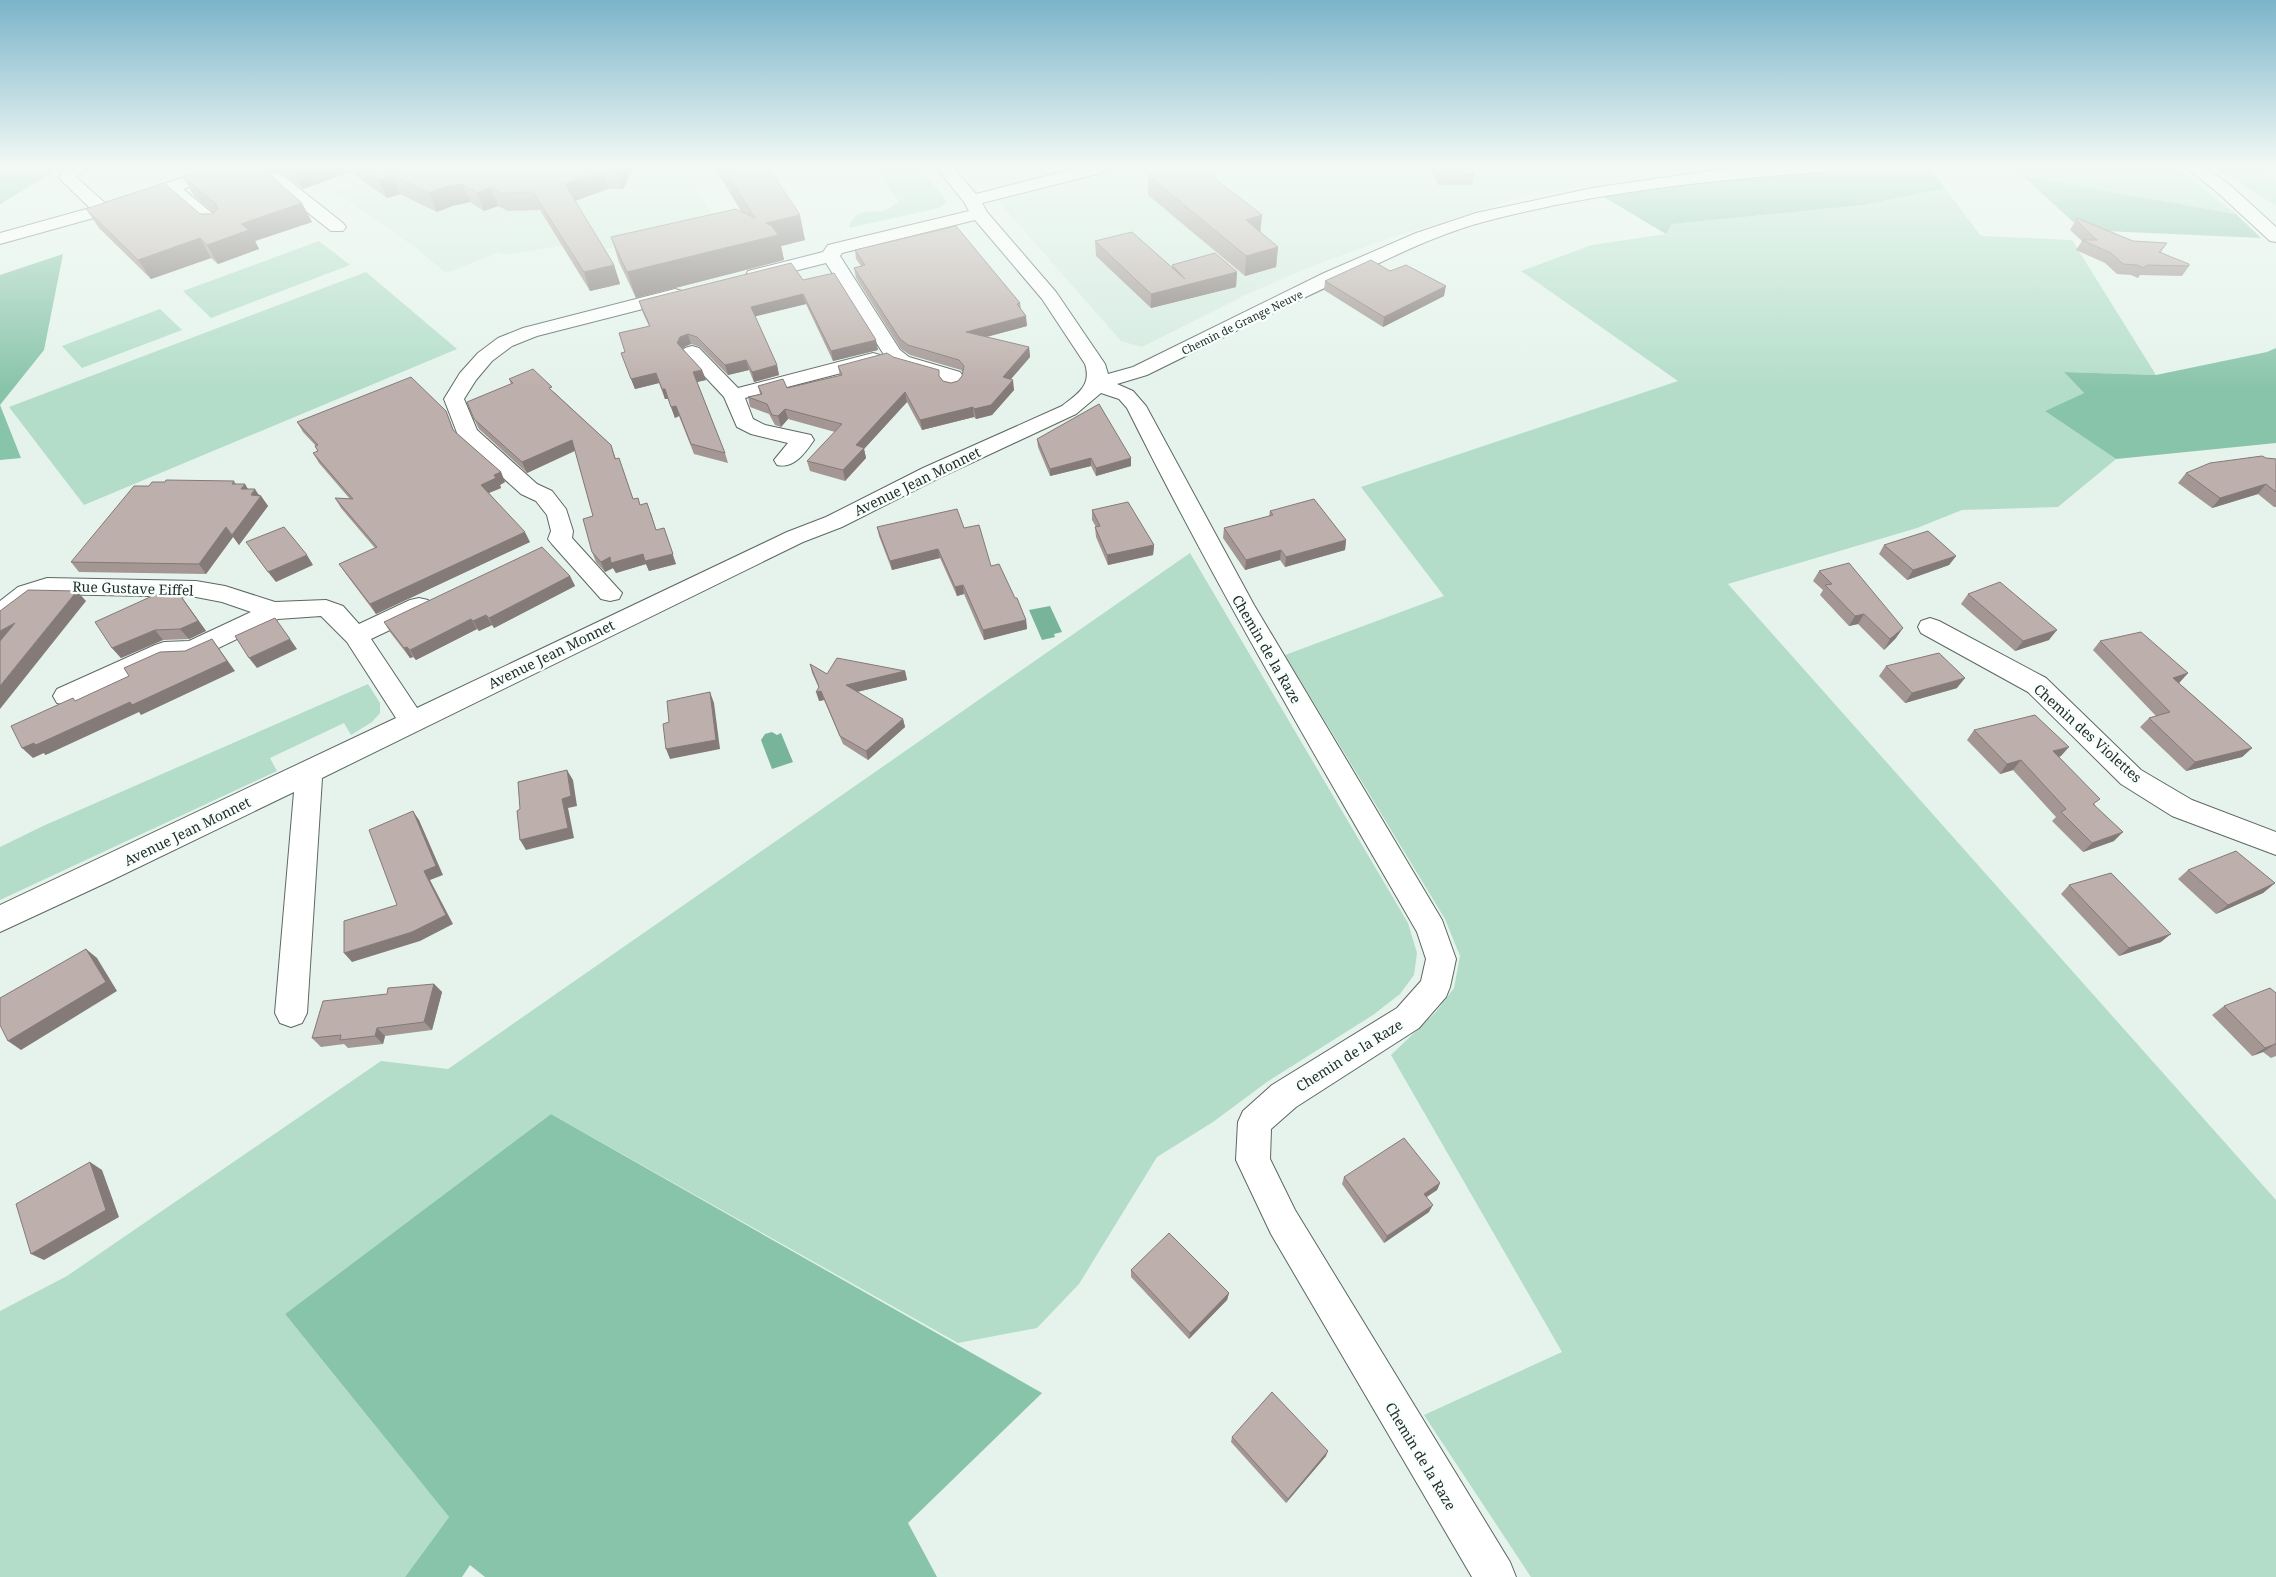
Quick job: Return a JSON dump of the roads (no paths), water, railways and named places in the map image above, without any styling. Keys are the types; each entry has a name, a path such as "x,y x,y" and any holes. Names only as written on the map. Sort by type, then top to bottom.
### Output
{"street":[{"path":"831,256 834,249 862,241"},
{"path":"1004,241 1049,296 1095,364 1099,374 1098,384"},
{"name":"Chemin de Grange Neuve","path":"1098,384 1140,371 1331,277 1414,241"},
{"path":"734,280 831,256"},
{"path":"831,256 893,354 902,361 953,376 952,385"},
{"path":"610,593 551,543 562,530 558,514 544,496 529,489 467,433 454,399 467,376 485,357 505,342 530,332 696,290"},
{"path":"692,352 734,395 744,423 750,427 803,440 785,460"},
{"path":"734,395 893,354"},
{"name":"Avenue Jean Monnet","path":"0,919 795,537 834,522 931,473 1070,410 1086,398 1098,384"},
{"name":"Chemin de la Raze","path":"1098,384 1126,395 1136,406 1182,498 1260,639 1434,936 1441,959 1435,987 1408,1018 1284,1096 1255,1122 1253,1160 1282,1222 1495,1577"},
{"name":"Rue Gustave Eiffel","path":"0,616 14,600 24,593 47,586 196,589 225,594 274,611"},
{"path":"356,636 441,595"},
{"name":"Rue Gustave Eiffel","path":"66,696 164,651 193,650 274,611 316,607 326,608 334,612 356,636 411,721"},
{"name":"Chemin des Violettes","path":"1930,627 2037,685 2131,777 2182,808 2276,844"},
{"path":"291,1014 309,772"}]}
